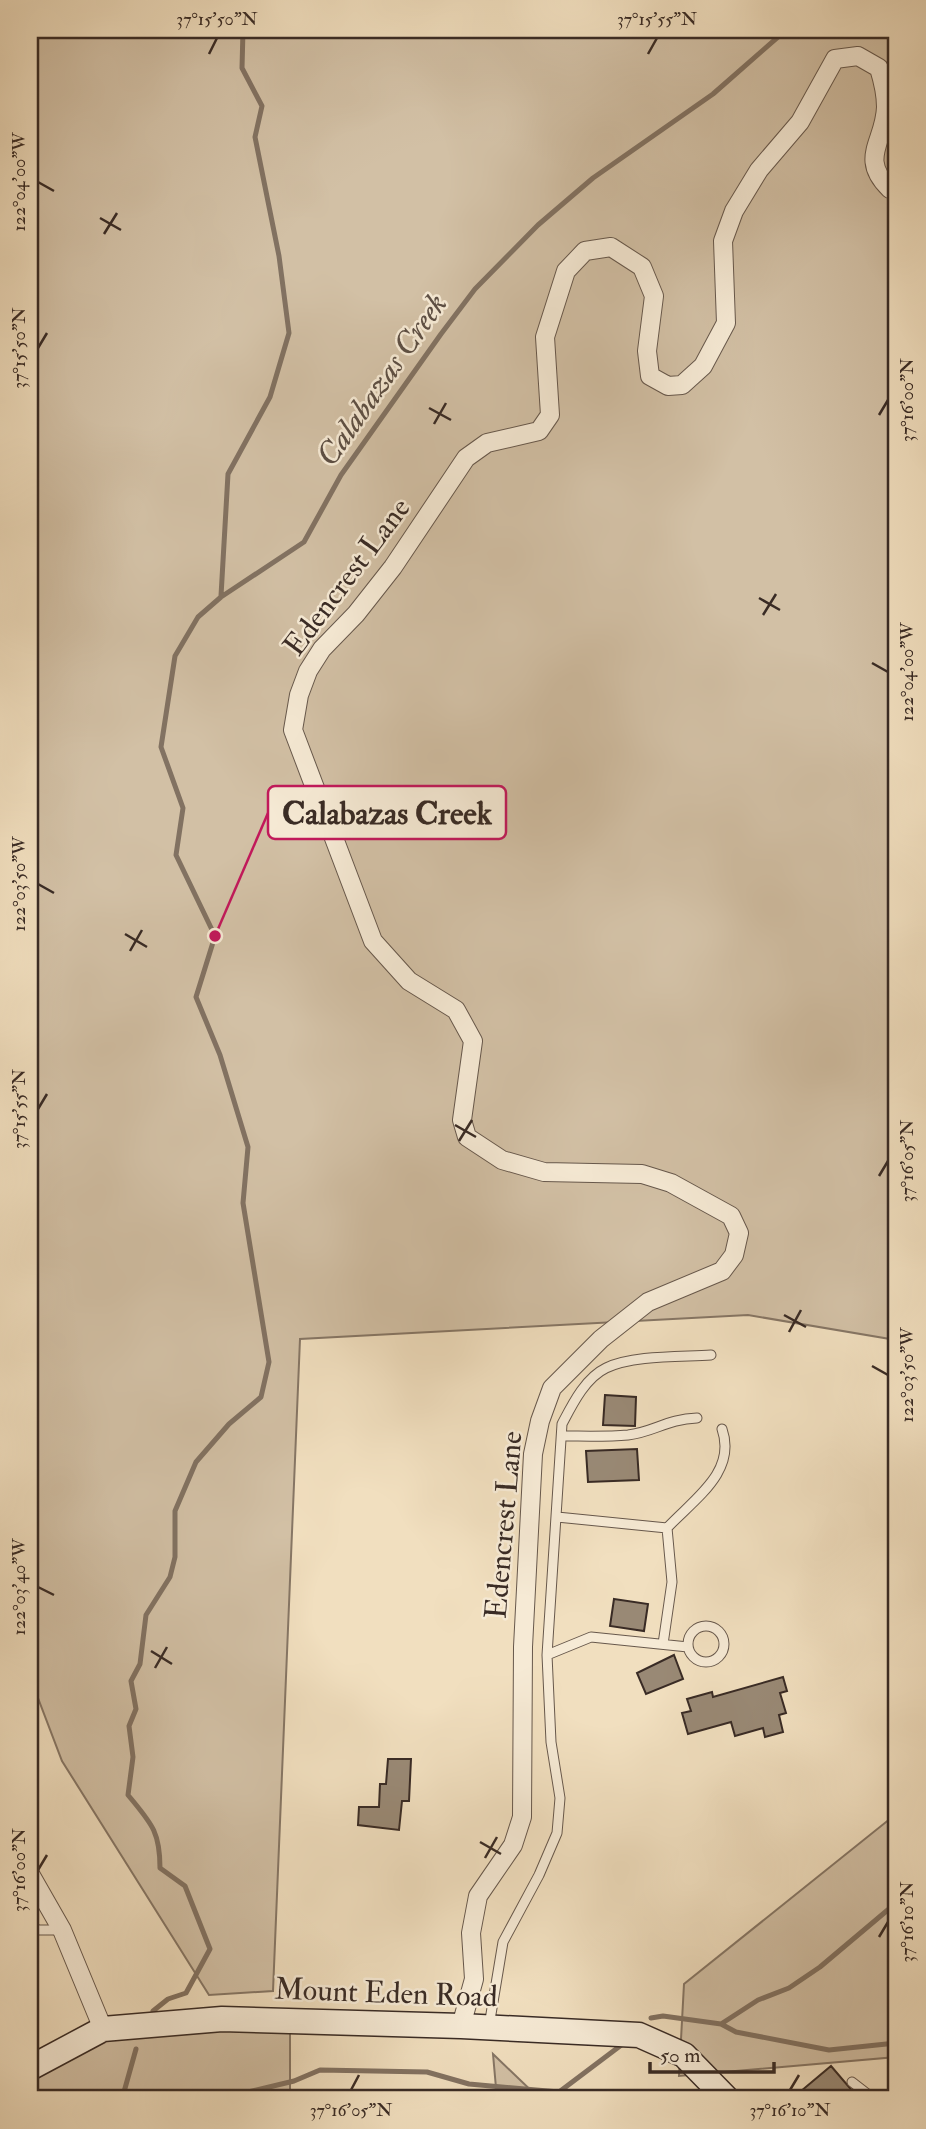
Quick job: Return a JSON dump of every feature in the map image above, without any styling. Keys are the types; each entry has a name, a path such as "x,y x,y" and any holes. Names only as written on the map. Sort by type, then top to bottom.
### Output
{"street":[{"name":"Edencrest Lane","path":"461,2026 474,1979 471,1933 478,1896 513,1845 522,1817 523,1647 533,1454 540,1420 552,1388 601,1339 648,1302 722,1271 734,1255 739,1233 731,1216 671,1183 642,1174 544,1172 502,1160 467,1137 462,1121 473,1041 456,1010 410,981 373,941 293,730 299,695 308,671 322,649 356,614 393,567 466,458 487,443 539,431 550,415 545,337 566,271 585,251 611,247 642,267 654,296 647,351 650,376 668,386 682,385 703,366 726,323 723,241 734,211 759,170 800,122 835,59 858,56 879,68 886,109 873,161 877,176 890,188 896,188"},
{"path":"30,1874 61,1930 103,2029"},
{"name":"Mount Eden Road","path":"30,2068 103,2029 222,2020 461,2026 639,2035 684,2055 727,2099"}],"lane":[{"path":"489,2028 503,1942 539,1875 557,1833 560,1798 551,1742 547,1655 562,1424 580,1392 605,1368 642,1360 710,1355"},
{"path":"562,1436 627,1435 646,1431 673,1419 697,1418"},
{"path":"667,1528 702,1493 725,1461 728,1446 722,1429"},
{"path":"557,1517 667,1528"},
{"path":"663,1644 672,1582 667,1528"},
{"path":"547,1655 591,1637 688,1647 699,1661 712,1661 722,1654 723,1637 716,1628 704,1626 690,1635 688,1647"},
{"path":"30,1927 39,1930 61,1930"},
{"path":"852,2082 874,2099"}],"shaded area":[{"path":"30,30 896,30 896,1340 748,1315 300,1339 273,1991 209,1995 62,1761 30,1677"},
{"path":"896,1814 896,2057 679,2076 684,1984"},
{"path":"95,2025 290,2031 290,2099 30,2099 30,2079"},
{"path":"493,2054 540,2099 497,2099"}],"building":[{"path":"605,1395 636,1397 635,1426 603,1425"},
{"path":"637,1449 639,1480 588,1482 586,1451"},
{"path":"614,1599 648,1604 644,1631 610,1626"},
{"path":"674,1655 683,1679 646,1694 637,1673"},
{"path":"783,1677 787,1691 780,1693 786,1713 779,1715 783,1732 765,1737 763,1728 735,1736 731,1722 688,1734 682,1713 691,1711 687,1699 712,1692 713,1697"},
{"path":"388,1759 411,1759 409,1801 402,1801 399,1830 358,1825 359,1807 379,1807 380,1784 386,1784"},
{"path":"831,2066 855,2094 848,2099 808,2099 801,2091"}],"waterway":[{"path":"221,596 228,474 270,397 289,333 279,256 255,137 262,106 242,68 243,30"},
{"name":"Calabazas Creek","path":"153,2011 168,1999 186,1993 210,1949 185,1886 160,1868 160,1855 153,1828 128,1795 133,1757 129,1726 136,1709 131,1681 140,1664 146,1615 170,1577 175,1557 175,1511 196,1462 229,1424 261,1397 269,1362 243,1203 248,1147 220,1055 196,997 215,936 176,855 183,808 161,747 175,656 198,617 221,597 304,542 341,475 475,289 538,225 593,178 713,94 786,30"},
{"path":"721,2024 758,2000 789,1988 820,1967 896,1903"},
{"path":"651,2018 663,2016 721,2024 736,2032 829,2050 896,2043"},
{"path":"219,2099 294,2081 320,2070 427,2072 469,2084 559,2092 624,2043"},
{"name":"Calabazas Creek","path":"122,2099 136,2049"},
{"path":"134,2099 141,2096 209,2099"}],"place":[{"name":"Calabazas Creek","path":"215,936"}]}
